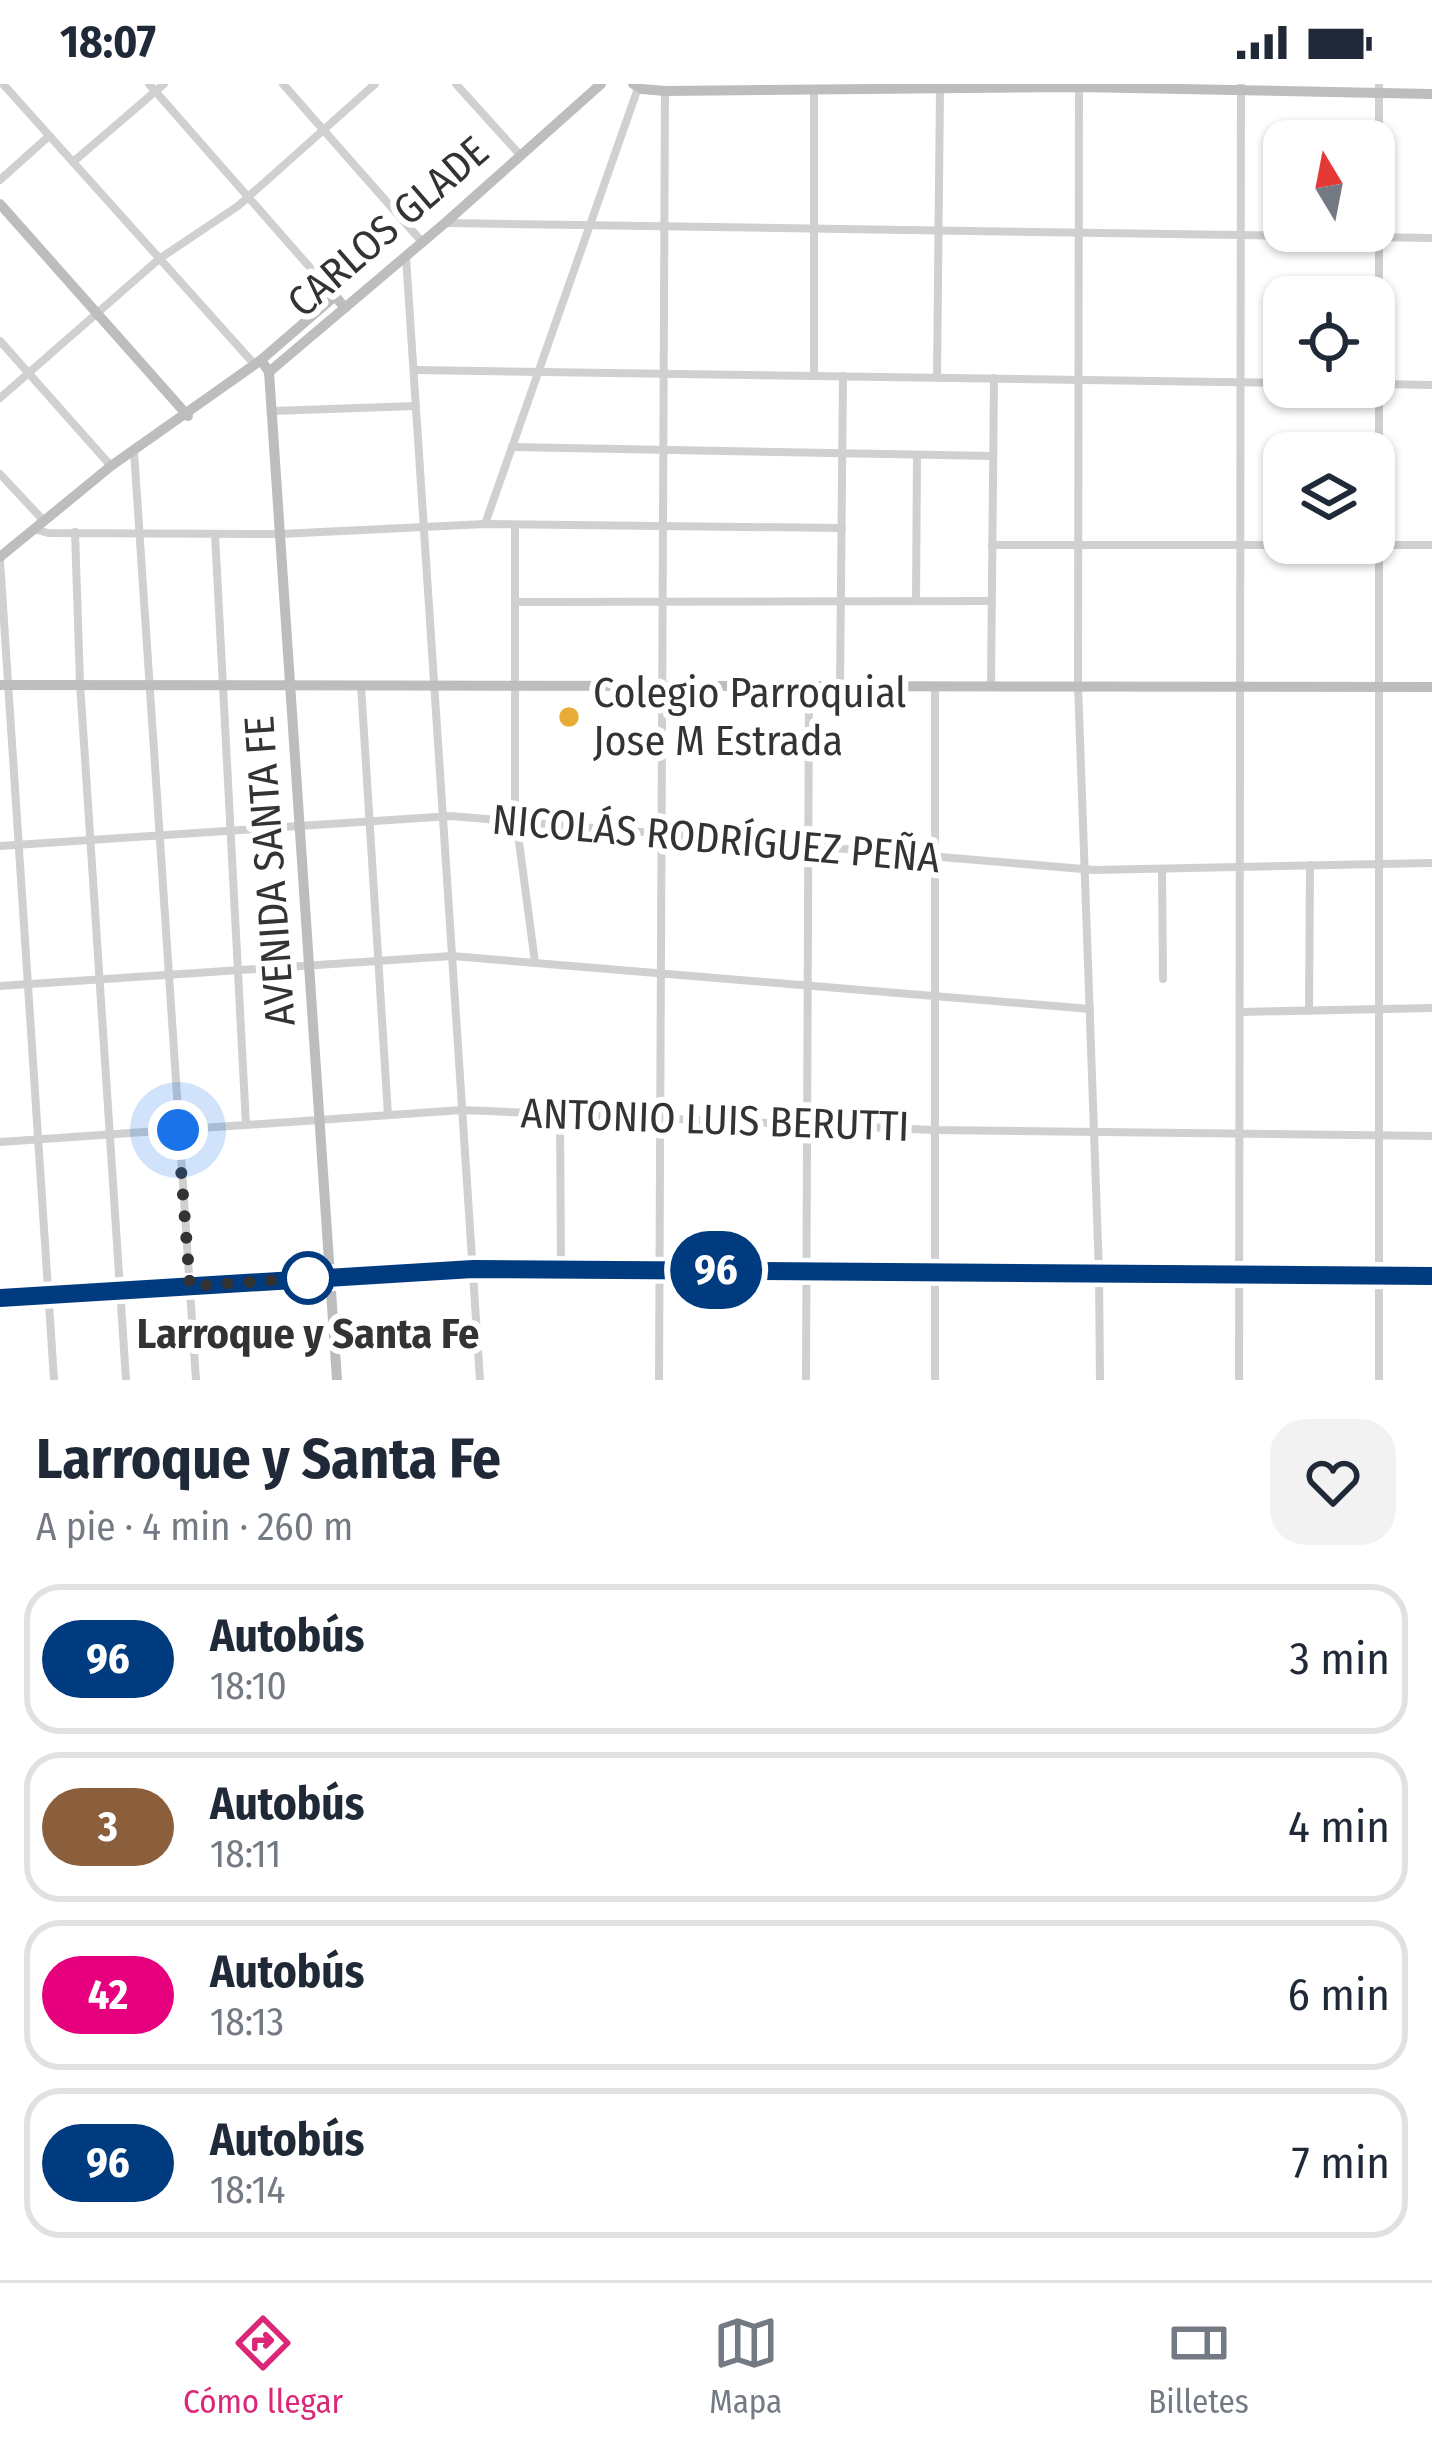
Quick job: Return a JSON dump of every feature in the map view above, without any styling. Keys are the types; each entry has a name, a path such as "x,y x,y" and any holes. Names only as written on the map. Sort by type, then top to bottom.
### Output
{"street":[{"path":"1,84 258,363"},
{"path":"283,84 423,243"},
{"path":"0,398 95,311 248,197 375,84"},
{"path":"456,84 521,156"},
{"name":"CARLOS GLADE","path":"269,372 602,84"},
{"path":"1079,85 1078,685 1100,1380"},
{"path":"485,524 636,86 665,91 1079,85 1379,88 1432,94"},
{"path":"73,162 156,86 345,308"},
{"path":"1239,1380 1241,87"},
{"path":"1379,88 1379,120"},
{"path":"937,377 940,89"},
{"path":"814,90 814,375"},
{"path":"659,1380 665,91"},
{"path":"0,180 49,136"},
{"path":"0,204 188,416"},
{"path":"446,223 1263,237"},
{"path":"1395,238 1432,238"},
{"path":"406,257 480,1380"},
{"name":"CARLOS GLADE","path":"0,559 110,466 188,416 335,296"},
{"path":"0,340 110,466"},
{"name":"AVENIDA SANTA FE","path":"258,363 269,372 337,1380"},
{"path":"415,370 1263,383"},
{"path":"840,686 843,376"},
{"path":"991,686 994,378"},
{"path":"1395,384 1432,385"},
{"path":"272,411 416,406"},
{"path":"512,447 993,456"},
{"path":"134,451 196,1380"},
{"path":"916,601 917,455"},
{"path":"0,474 38,524 75,532 280,534 485,524 842,528"},
{"path":"515,525 516,822 535,962"},
{"path":"75,532 80,683 126,1380"},
{"path":"214,534 246,1125"},
{"path":"992,545 1263,545"},
{"path":"1395,545 1432,545"},
{"path":"0,559 55,1380"},
{"path":"1379,1380 1380,564"},
{"path":"515,602 992,601"},
{"path":"361,683 388,1115"},
{"path":"5,685 1432,686"},
{"path":"806,1380 809,686"},
{"path":"935,686 935,1380"},
{"name":"NICOLÁS RODRÍGUEZ PEÑA","path":"0,846 444,816 1085,869 1432,862"},
{"path":"1309,1010 1310,865"},
{"path":"1162,868 1163,979"},
{"path":"0,986 452,956 1090,1009"},
{"path":"1240,1012 1432,1008"},
{"name":"ANTONIO LUIS BERUTTI","path":"0,1142 462,1110 934,1130 1432,1136"},
{"path":"560,1113 561,1269"},
{"path":"0,1298 473,1269 1432,1276"}],"bus line":[{"name":"96","path":"0,1298 473,1269 1432,1276"}],"place":[{"name":"Colegio Parroquial Jose M Estrada","path":"569,717"},
{"name":"Larroque y Santa Fe","path":"308,1278"}],"route":[{"path":"178,1130 190,1286 308,1278"}]}
